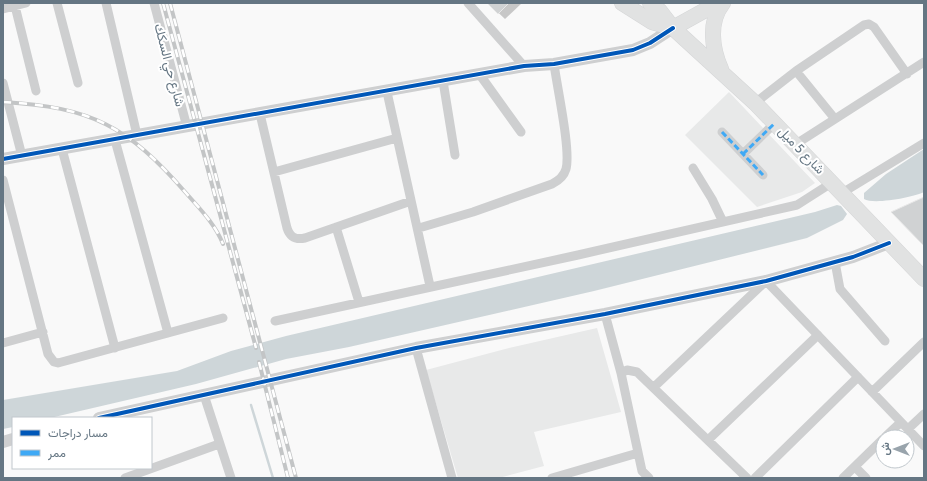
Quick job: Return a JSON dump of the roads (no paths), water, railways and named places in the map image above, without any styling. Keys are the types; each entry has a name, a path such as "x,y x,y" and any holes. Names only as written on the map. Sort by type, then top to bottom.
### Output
{"main road":[{"path":"622,3 652,22 673,28 718,3"},
{"path":"650,3 660,11 673,28"},
{"path":"721,70 716,55 713,31 717,13 723,3"},
{"name":"شارع 5 ميل","path":"673,28 721,70 755,103 924,279"}],"street":[{"path":"3,9 26,3"},
{"path":"57,3 78,83"},
{"path":"106,3 137,135"},
{"name":"شارع حي السكك","path":"154,3 187,127"},
{"path":"468,3 524,66"},
{"path":"15,6 36,90"},
{"path":"755,103 796,71 864,25 869,24 874,27 907,74"},
{"path":"3,159 387,92 524,66 554,64 633,50 650,43 673,28"},
{"path":"796,144 924,62"},
{"path":"419,228 473,212 552,184 560,179 566,169 567,148 554,64"},
{"path":"796,71 835,119"},
{"path":"480,74 521,132"},
{"path":"443,81 455,155"},
{"path":"3,83 22,156"},
{"path":"387,92 411,201 419,228 430,286"},
{"path":"260,114 287,228 289,234 293,238 299,240 411,201"},
{"path":"743,154 775,123"},
{"path":"722,132 764,175"},
{"path":"274,172 397,138"},
{"path":"115,140 168,333"},
{"path":"275,321 797,205 837,188 924,144"},
{"path":"62,149 115,348"},
{"path":"693,168 712,199 723,222"},
{"path":"3,180 50,358 58,363 223,318"},
{"path":"336,227 359,302"},
{"path":"108,417 126,415 204,394 416,348 605,314 766,281 835,262 889,243"},
{"path":"835,262 840,289 885,341"},
{"path":"766,281 908,429 924,414"},
{"path":"654,387 766,281"},
{"path":"605,314 621,373 642,471 649,478"},
{"path":"3,343 43,332"},
{"path":"708,440 818,335"},
{"path":"872,392 924,342"},
{"path":"416,348 452,478"},
{"path":"621,373 627,370 637,372 747,478"},
{"path":"755,478 858,377"},
{"path":"204,394 231,478"},
{"path":"894,429 901,422"},
{"path":"915,436 924,446"},
{"path":"152,466 219,444"},
{"path":"843,478 875,447"},
{"path":"556,478 638,453"},
{"path":"855,467 866,478"},
{"path":"125,478 141,470"}],"waterway":[{"path":"251,405 273,478"}],"railway":[{"path":"163,3 256,348"},
{"path":"170,3 296,478"},
{"path":"3,102 61,109 84,115 106,124 126,136 145,151 186,193 211,223 223,244"},
{"path":"259,362 288,478"}]}
